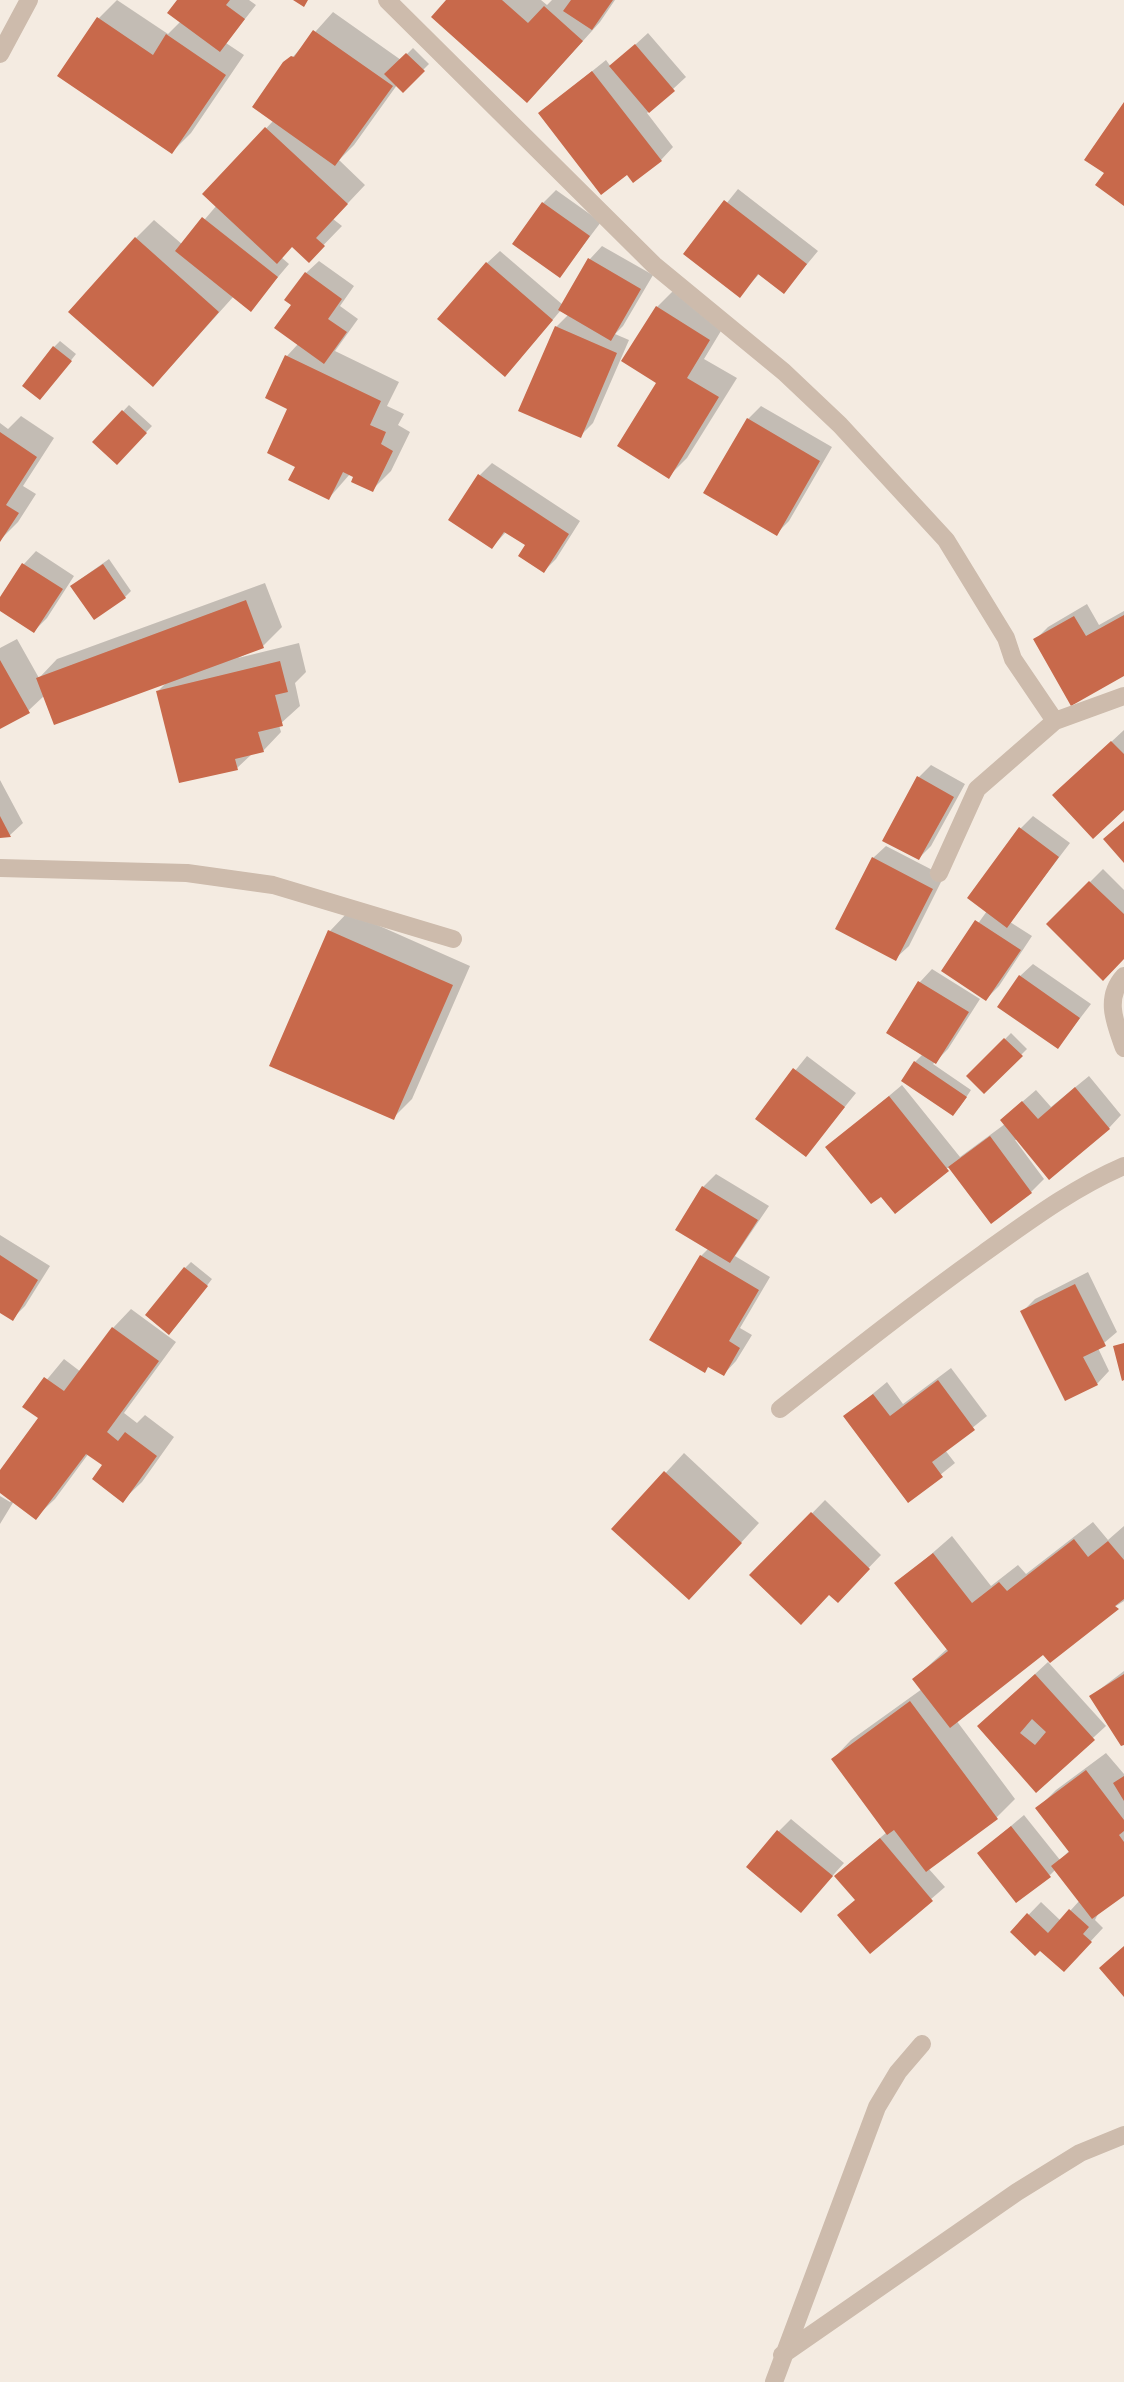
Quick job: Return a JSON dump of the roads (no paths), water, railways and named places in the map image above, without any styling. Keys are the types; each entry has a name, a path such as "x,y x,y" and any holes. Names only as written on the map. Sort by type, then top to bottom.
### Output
{"street":[{"path":"0,54 29,0"},
{"path":"387,0 654,265 784,372 848,434 946,540 1006,638 1013,659 1055,721"},
{"path":"939,873 977,789 1055,721 1124,696"},
{"path":"0,868 187,873 273,885 453,939"},
{"path":"1124,976 1117,984 1112,999 1112,1017 1124,1048"},
{"path":"780,1409 908,1308 1048,1207 1093,1180 1124,1166"},
{"path":"774,2382 877,2107 898,2072 922,2044"},
{"path":"782,2355 1017,2192 1080,2153 1124,2134"}]}
